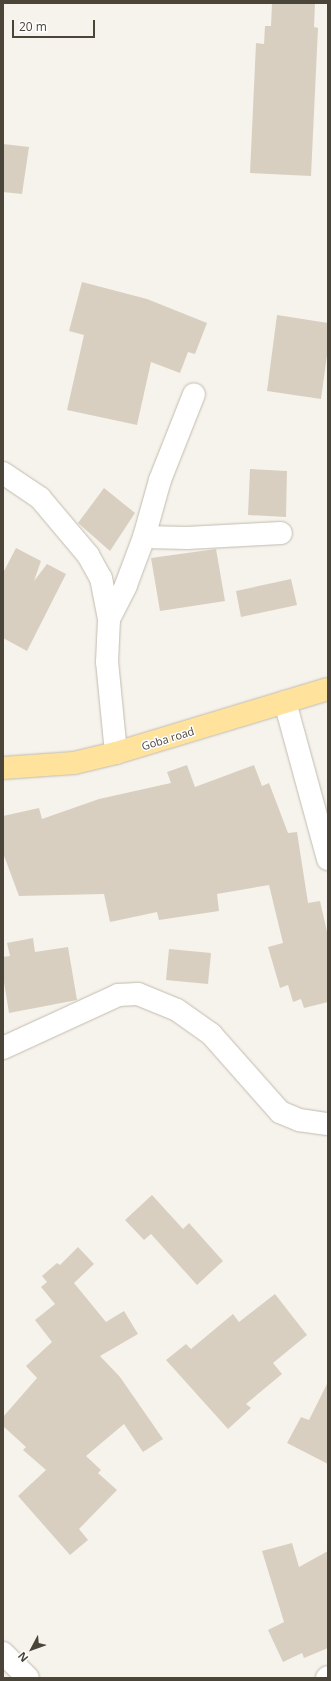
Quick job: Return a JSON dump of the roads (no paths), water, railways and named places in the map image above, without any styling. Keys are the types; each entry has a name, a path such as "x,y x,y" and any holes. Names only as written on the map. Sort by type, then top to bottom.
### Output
{"main road":[{"name":"Goba road","path":"3,768 74,763 116,753 328,689"}],"street":[{"path":"109,619 126,585 144,537 160,480 194,394"},
{"path":"3,473 40,498 88,555 101,578 109,619 107,662 116,753"},
{"path":"144,537 187,538 281,533"},
{"path":"285,702 328,859"},
{"path":"3,1048 118,995 138,994 177,1010 211,1034 280,1112 299,1120 328,1124"},
{"path":"3,1653 28,1678"}]}
